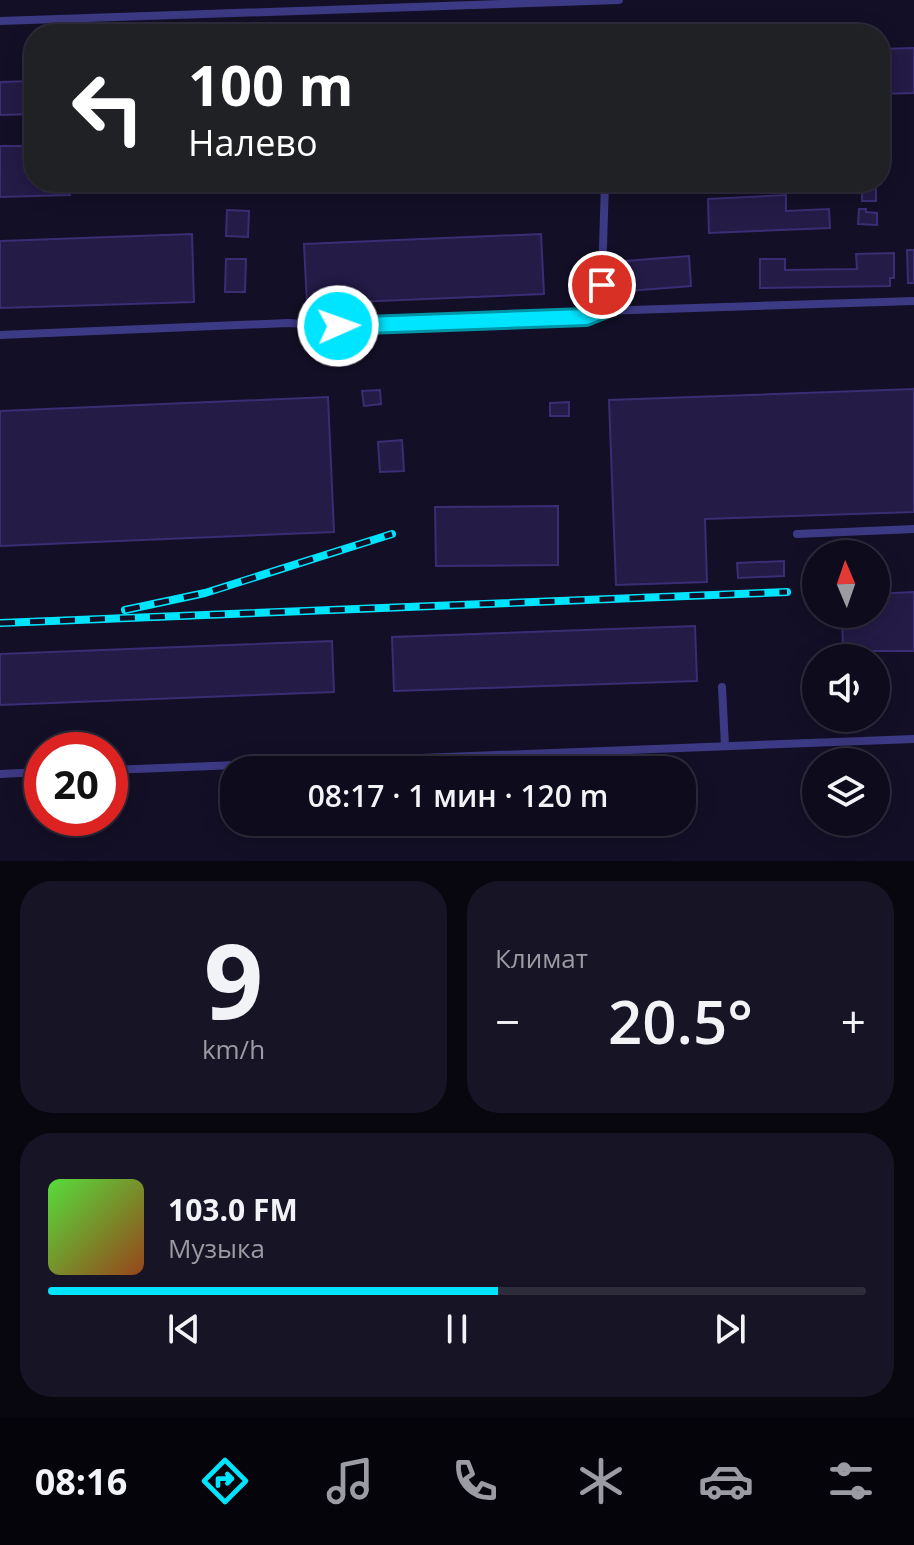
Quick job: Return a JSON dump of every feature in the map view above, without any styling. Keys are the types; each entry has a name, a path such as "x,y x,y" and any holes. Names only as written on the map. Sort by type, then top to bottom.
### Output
{"lane":[{"path":"0,21 619,0"},
{"path":"601,311 605,192"},
{"path":"0,335 288,323 338,326 586,317 601,311 914,301"},
{"path":"797,534 914,529"},
{"path":"722,687 725,746"},
{"path":"128,769 914,739"},
{"path":"0,774 24,773"}],"building":[{"path":"914,48 914,93 890,94 890,49"},
{"path":"24,81 24,114 0,115 0,82"},
{"path":"0,146 24,146 24,192 70,192 70,195 0,197"},
{"path":"862,192 876,192 876,201 862,201"},
{"path":"786,195 786,211 829,209 830,228 709,233 708,199"},
{"path":"859,209 877,213 877,225 858,224"},
{"path":"227,210 249,211 248,237 226,236"},
{"path":"192,234 194,302 0,308 0,241"},
{"path":"541,234 544,294 307,304 304,244"},
{"path":"907,250 914,250 914,283 908,283"},
{"path":"894,253 894,278 890,278 890,286 760,288 760,259 785,259 785,270 857,269 856,254"},
{"path":"689,256 691,286 628,291 625,261"},
{"path":"226,259 246,259 245,292 225,292"},
{"path":"914,389 914,512 705,519 707,582 616,585 609,400"},
{"path":"380,390 381,404 364,406 362,391"},
{"path":"328,397 334,532 0,546 0,411"},
{"path":"569,402 569,416 550,416 550,403"},
{"path":"402,440 404,471 380,472 378,442"},
{"path":"558,506 558,565 436,566 435,507"},
{"path":"784,561 784,576 738,578 737,563"},
{"path":"914,592 914,651 890,651 890,644 843,644 842,628 890,628 890,593"},
{"path":"695,626 697,681 394,691 392,637"},
{"path":"332,641 334,692 0,705 0,654"}],"railway":[{"path":"125,610 205,593 392,534"},
{"path":"0,623 787,592"}],"route":[{"path":"338,326 586,317 601,311 602,285"}]}
